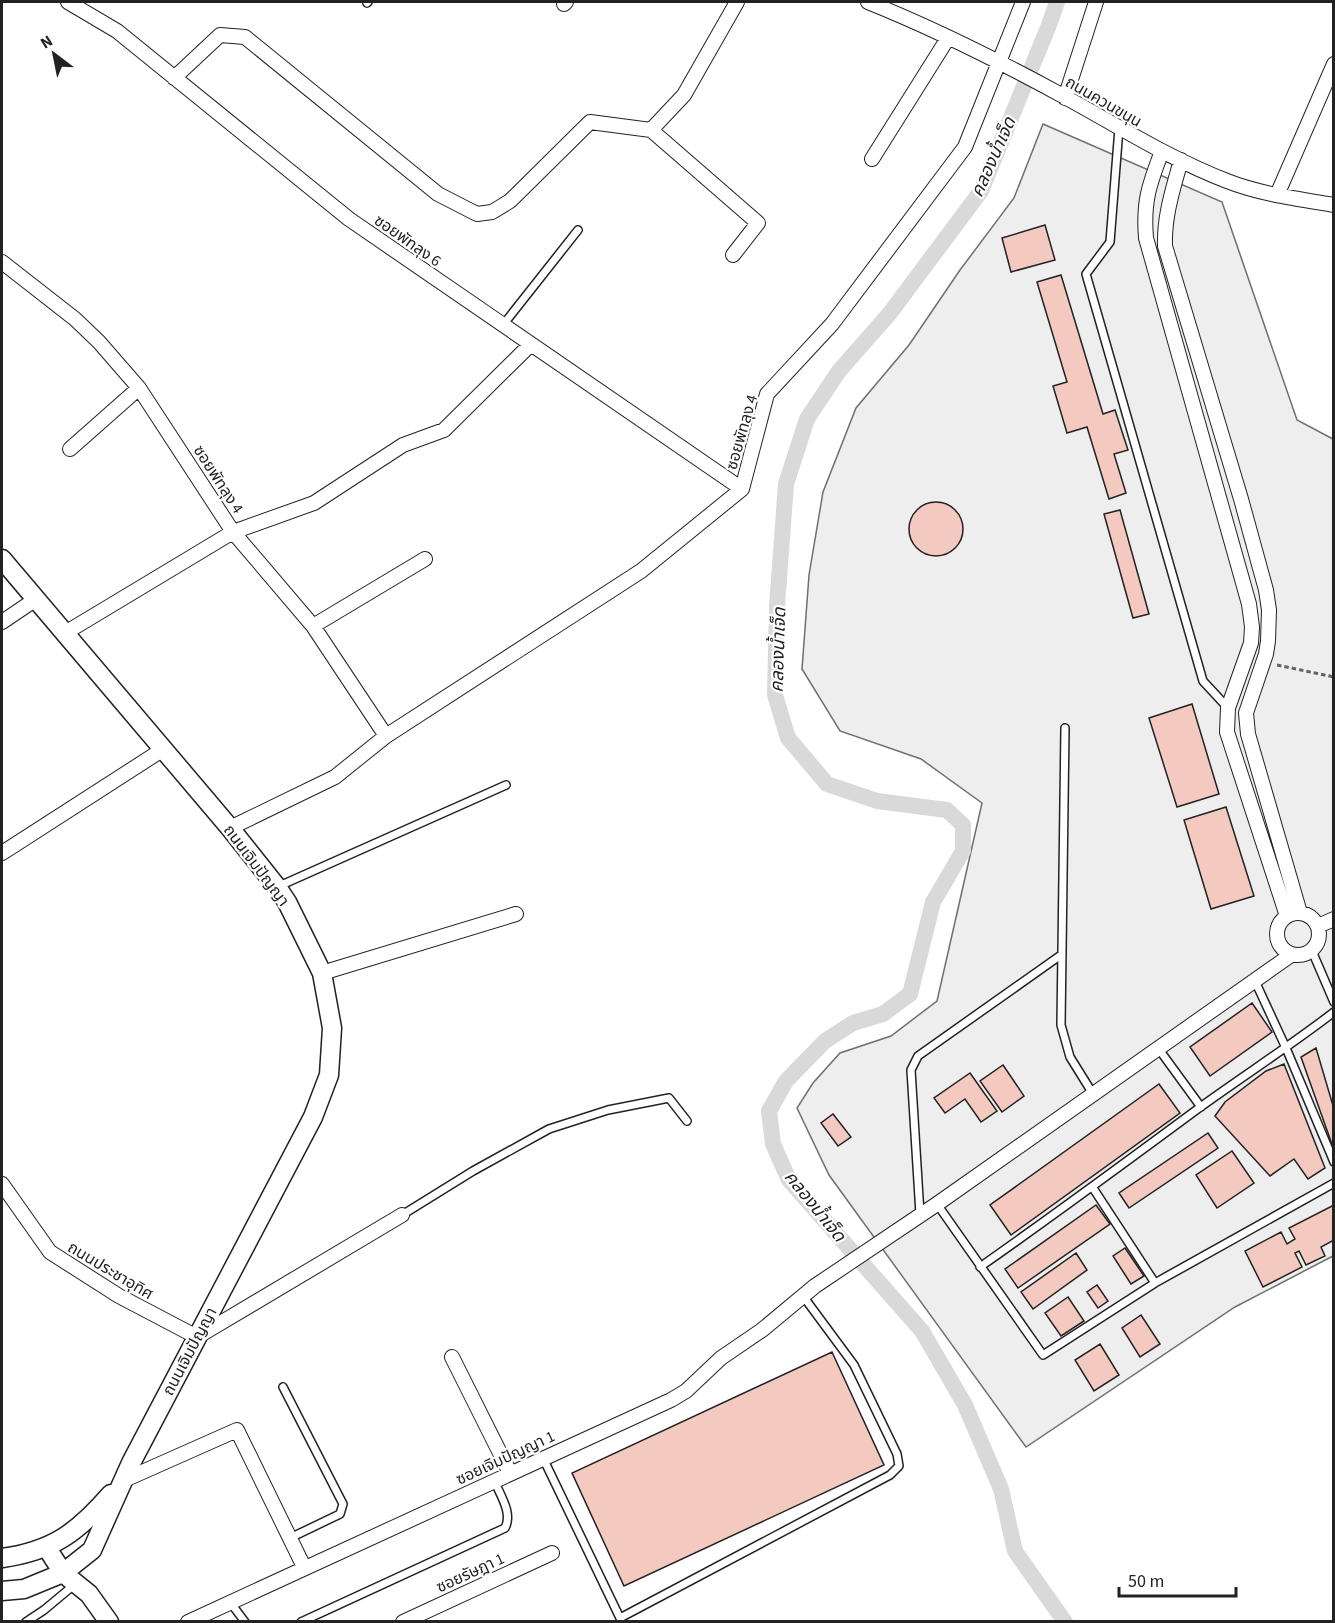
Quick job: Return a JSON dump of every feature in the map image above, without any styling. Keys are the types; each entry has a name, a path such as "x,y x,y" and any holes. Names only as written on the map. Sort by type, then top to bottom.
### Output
{"street":[{"name":"ซอยพัทลุง 6","path":"68,2 117,31 349,219 742,489"},
{"path":"651,130 684,95 737,2"},
{"name":"ถนนควนขนุน","path":"868,2 999,62 1162,151 1228,182 1277,195 1334,205"},
{"name":"ซอยพัทลุง 4","path":"230,828 335,777 386,736 641,571 742,489 767,394 832,324 965,147 1023,2"},
{"path":"1062,96 1096,2"},
{"path":"174,78 220,35 245,37 438,194 477,214 492,212 510,201 590,122 651,130 759,223 733,255"},
{"path":"872,159 948,38"},
{"path":"1277,195 1334,64"},
{"path":"1162,151 1151,179 1144,212 1149,248 1249,604 1252,627 1251,643 1228,708 1227,732 1293,914"},
{"path":"1181,160 1168,207 1164,230 1165,246 1241,499 1267,600 1268,640 1246,713 1248,734 1293,914"},
{"path":"1149,248 1165,246"},
{"name":"ซอยพัทลุง 4","path":"2,262 75,319 99,342 139,388 233,532 313,626 386,736"},
{"path":"65,633 233,532 314,503 403,445 444,430 531,345"},
{"path":"70,449 139,388"},
{"path":"1222,507 1241,499"},
{"name":"ถนนเจิมปัญญา","path":"2,559 230,828 277,887 287,902 322,974 332,1028 329,1075 313,1117 122,1481"},
{"path":"313,626 425,559"},
{"path":"2,622 36,599"},
{"path":"1247,656 1263,662"},
{"path":"2,853 162,750"},
{"path":"322,974 516,914"},
{"path":"1293,914 1311,917 1318,926 1319,939 1312,951 1298,956 1285,951 1277,940 1278,927 1293,914"},
{"path":"1318,926 1334,919"},
{"name":"ซอยเจิมปัญญา 1","path":"188,1622 678,1395 721,1358 762,1330 814,1286 937,1204 1291,955"},
{"name":"ถนนประชาอุทิศ","path":"2,1184 50,1252 119,1296 196,1337"},
{"path":"196,1337 402,1215"},
{"path":"452,1357 510,1473"},
{"path":"2,1558 47,1548 80,1526 122,1481 237,1430 304,1567"},
{"path":"2,1591 24,1589 69,1578 92,1550 122,1481"},
{"path":"47,1548 69,1578 89,1594 109,1622"},
{"name":"ซอยรัษฎา 1","path":"403,1622 552,1553"}],"lane":[{"path":"1119,128 1110,242 1086,274 1203,681 1228,708"},
{"path":"502,325 578,230"},
{"path":"1065,728 1061,1025 1070,1057 1093,1094"},
{"path":"277,887 506,785"},
{"path":"1312,951 1334,1002"},
{"path":"920,1214 911,1070 918,1056 1061,955"},
{"path":"1255,981 1334,1162"},
{"path":"980,1267 1093,1188 1334,1012"},
{"path":"1158,1048 1201,1107"},
{"path":"402,1215 473,1171 549,1129 608,1110 669,1098 687,1121"},
{"path":"937,1204 1043,1356 1155,1283 1334,1183"},
{"path":"1093,1188 1155,1283"},
{"path":"543,1458 620,1618 890,1475 898,1466 897,1454 854,1365 803,1296"},
{"path":"283,1387 343,1504 340,1514 290,1538"},
{"path":"301,1622 505,1528 509,1521 508,1515 494,1480"},
{"path":"26,1622 44,1610 69,1578"},
{"path":"230,1602 245,1622"}],"path":[{"path":"1263,662 1334,677"}],"shaded area":[{"path":"1043,124 1222,202 1297,420 1333,439 1333,1256 1235,1307 1026,1447 829,1175 797,1108 813,1083 840,1053 891,1036 937,1001 982,803 921,759 840,731 802,669 809,575 823,492 856,408 909,345 960,270 1014,198"}],"building":[{"path":"1045,225 1055,260 1011,272 1002,238"},
{"path":"1061,275 1103,414 1115,410 1128,450 1114,454 1126,493 1109,499 1087,427 1067,433 1053,386 1067,382 1037,282"},
{"path":"936,502 946,504 955,510 961,519 963,529 961,539 955,548 946,554 936,556 926,554 917,548 911,539 909,529 911,519 917,510 926,504"},
{"path":"1120,510 1149,614 1133,618 1104,514"},
{"path":"1192,704 1219,794 1177,807 1149,718"},
{"path":"1226,807 1254,896 1211,909 1184,820"},
{"path":"1252,1003 1272,1032 1210,1076 1190,1047"},
{"path":"1316,1048 1334,1109 1334,1150 1301,1057"},
{"path":"1284,1064 1325,1168 1308,1179 1294,1159 1270,1176 1215,1116 1225,1102 1266,1071"},
{"path":"1003,1065 1024,1096 1002,1112 980,1081"},
{"path":"970,1073 997,1111 981,1122 965,1099 945,1113 934,1098"},
{"path":"1159,1084 1180,1113 1011,1235 990,1205"},
{"path":"833,1114 851,1137 838,1146 821,1123"},
{"path":"1208,1133 1218,1148 1129,1208 1119,1193"},
{"path":"1232,1151 1254,1183 1217,1208 1196,1175"},
{"path":"1096,1205 1110,1224 1018,1288 1005,1269"},
{"path":"1334,1205 1334,1240 1321,1247 1325,1256 1306,1265 1299,1251 1295,1253 1302,1267 1263,1287 1245,1251 1281,1232 1287,1244 1295,1239 1289,1228"},
{"path":"1125,1248 1144,1276 1131,1284 1113,1256"},
{"path":"1076,1253 1087,1270 1033,1309 1021,1292"},
{"path":"1097,1285 1108,1301 1098,1308 1087,1292"},
{"path":"1068,1297 1084,1321 1061,1336 1045,1313"},
{"path":"1141,1315 1160,1344 1140,1357 1122,1328"},
{"path":"1100,1344 1119,1375 1094,1391 1075,1360"},
{"path":"832,1352 884,1465 624,1586 572,1473"}],"waterway":[{"name":"คลองน้ำเจ็ด","path":"1057,2 981,191 890,313 839,371 807,419 786,484 777,606 775,695 788,738 827,784 877,801 947,810 963,825 963,851 933,902 910,994 883,1014 853,1023 825,1041 786,1081 769,1111 773,1144 789,1180 922,1331 965,1405 1001,1489 1015,1551 1065,1622"}]}
